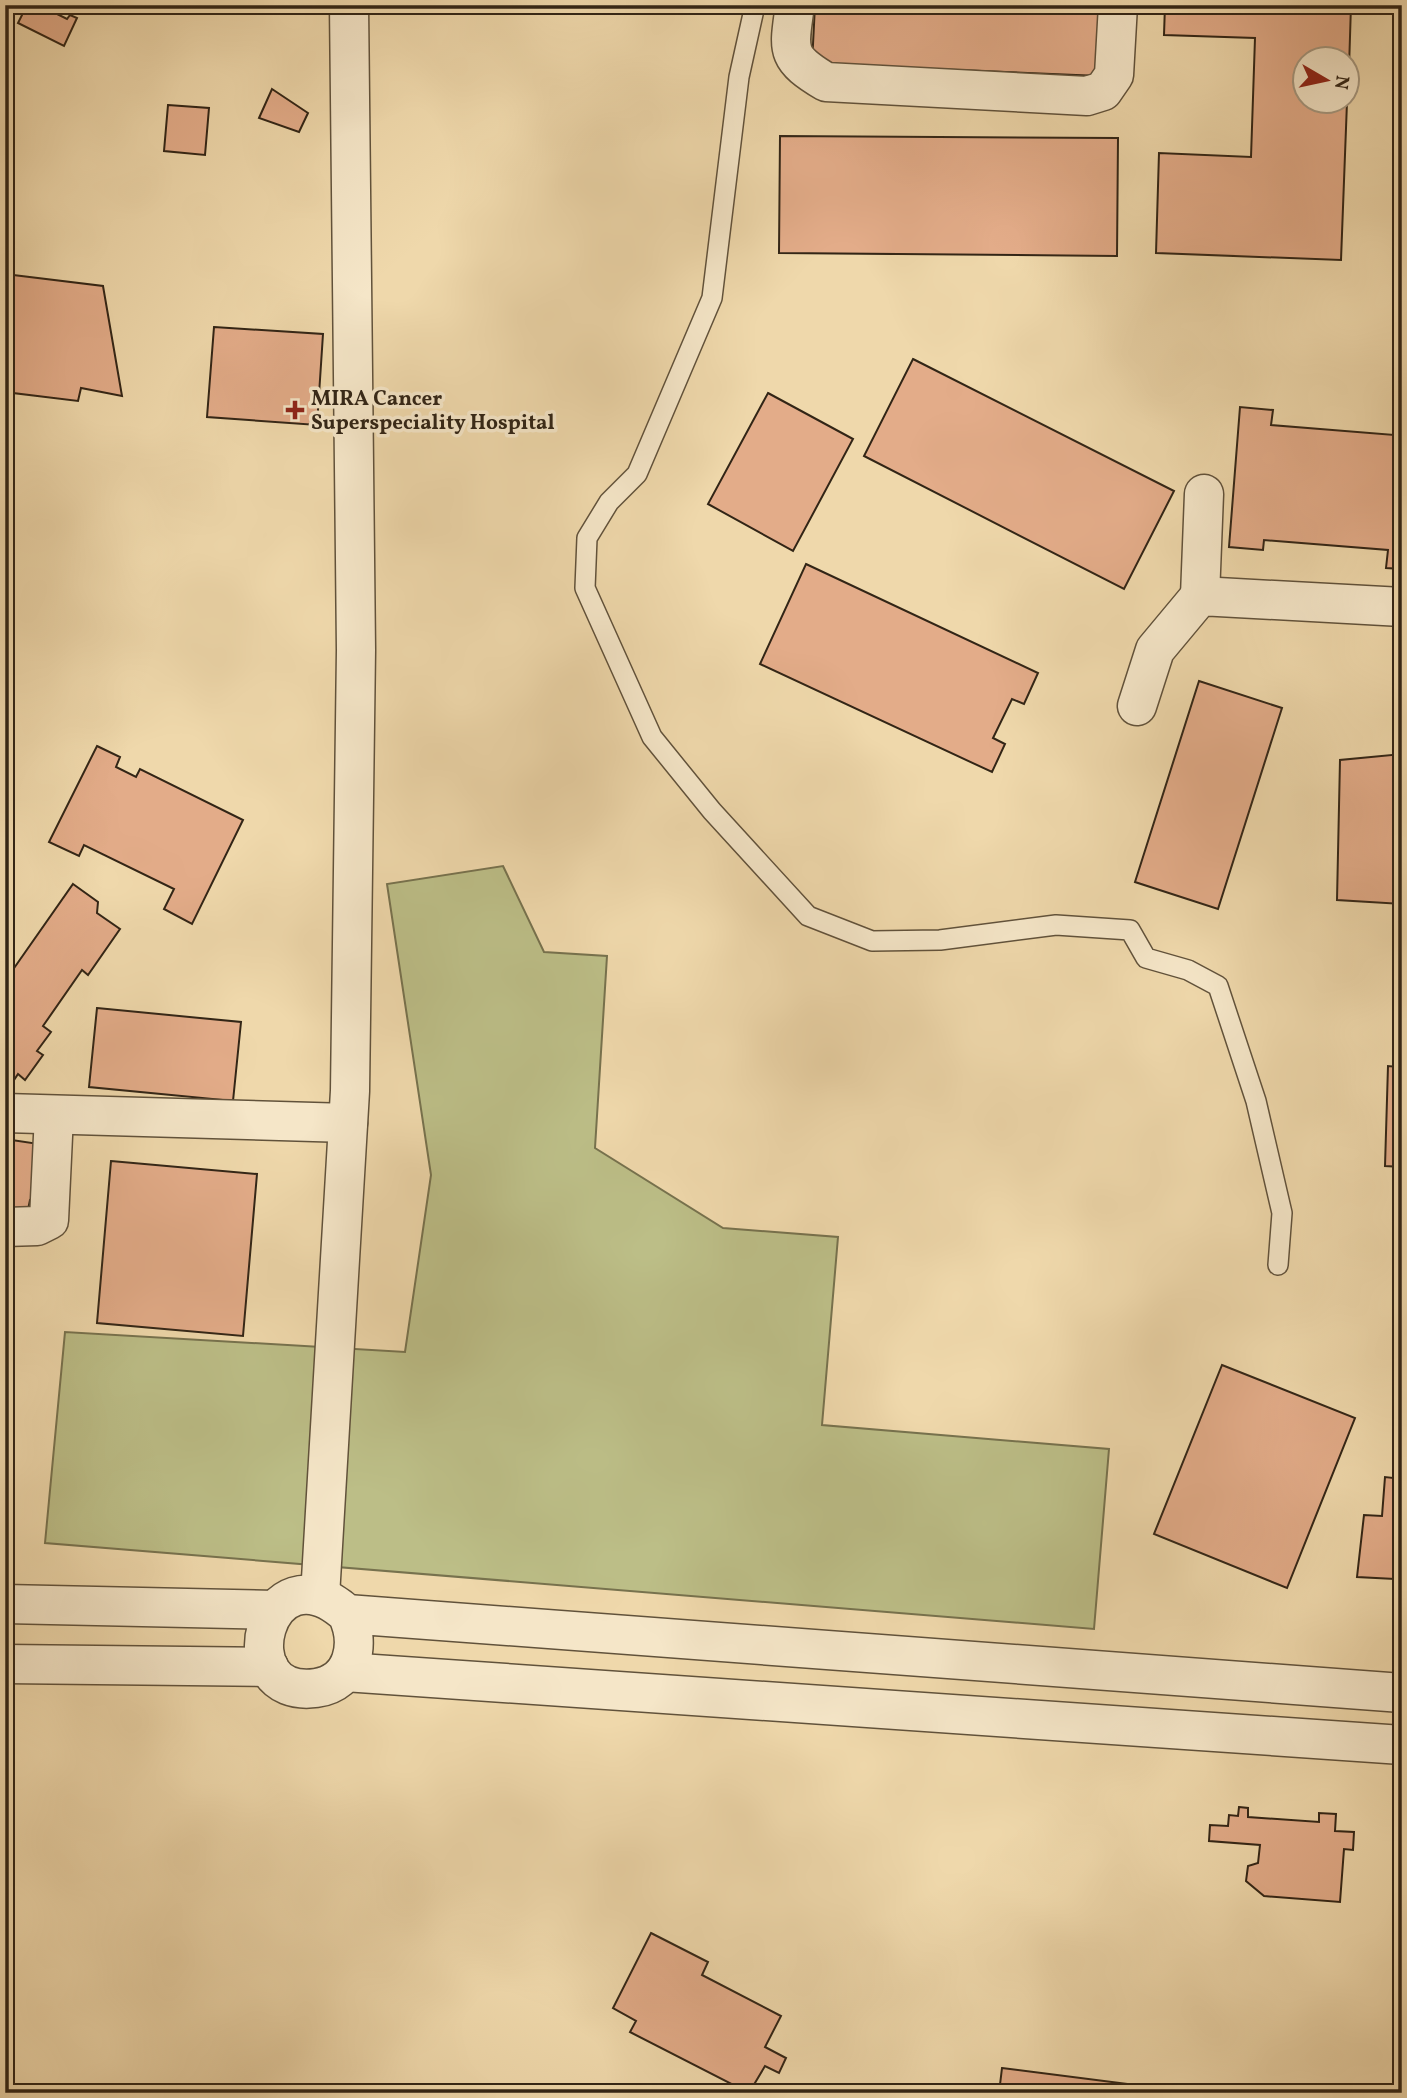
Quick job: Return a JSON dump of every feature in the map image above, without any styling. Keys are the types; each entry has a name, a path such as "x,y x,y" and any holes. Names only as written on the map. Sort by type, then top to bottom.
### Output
{"street":[{"path":"349,5 356,650 348,1123 334,1605 354,1628 356,1645 345,1672 334,1682 306,1689 279,1678 270,1667 263,1654 262,1639 266,1623 275,1610 288,1600 304,1595 334,1605 1402,1693"},
{"path":"795,5 790,46 801,67 826,82 1087,96 1103,92 1114,75 1118,5"},
{"path":"1137,706 1155,650 1200,596 1204,494"},
{"path":"1200,596 1402,607"},
{"path":"5,1113 348,1123"},
{"path":"5,1227 37,1226 49,1220 54,1115"},
{"path":"5,1604 275,1610"},
{"path":"5,1664 270,1667"},
{"path":"345,1672 1402,1745"}],"lane":[{"path":"755,5 739,77 712,298 637,474 608,502 587,538 585,588 652,737 712,811 808,916 872,941 940,940 1056,925 1130,930 1146,958 1188,970 1218,986 1256,1101 1282,1213 1278,1265"}],"green space":[{"path":"503,866 544,952 607,956 595,1148 723,1228 838,1237 822,1425 1109,1449 1094,1629 45,1543 65,1332 405,1352 431,1175 387,884"}],"building":[{"path":"27,5 39,5 67,19 70,15 77,18 64,46 18,23"},
{"path":"815,5 1103,5 1100,76 812,64"},
{"path":"1165,5 1351,5 1350,46 1292,46 1292,116 1346,116 1341,260 1156,253 1159,153 1251,157 1255,38 1164,35"},
{"path":"272,89 308,113 299,132 259,118"},
{"path":"168,105 209,108 205,155 164,151"},
{"path":"780,136 1118,138 1117,256 779,253"},
{"path":"5,274 103,286 122,396 81,388 78,401 5,392"},
{"path":"214,327 323,334 317,425 207,417"},
{"path":"913,359 1174,491 1124,589 864,456"},
{"path":"768,393 853,439 793,551 708,504"},
{"path":"1397,404 1402,404 1402,569 1386,568 1388,550 1264,540 1263,550 1229,547 1240,407 1273,410 1271,425 1394,435"},
{"path":"806,564 1038,673 1024,704 1012,699 993,738 1005,744 992,772 760,664"},
{"path":"1199,681 1282,708 1218,909 1135,882"},
{"path":"97,746 120,757 116,767 136,777 140,769 243,820 192,924 164,909 174,889 84,845 79,856 49,842"},
{"path":"1402,754 1402,904 1337,900 1340,760"},
{"path":"73,884 98,902 97,913 120,929 88,975 82,970 43,1026 51,1032 37,1051 43,1055 25,1080 18,1074 14,1080 5,1074 5,981"},
{"path":"1401,992 1402,1167 1385,1166 1388,1066 1398,1067"},
{"path":"97,1008 241,1022 233,1101 89,1087"},
{"path":"5,1139 39,1144 39,1195 30,1200 27,1215 5,1216"},
{"path":"111,1161 257,1174 243,1336 97,1323"},
{"path":"1222,1365 1355,1418 1287,1588 1154,1534"},
{"path":"1398,1402 1402,1402 1402,1574 1395,1579 1357,1577 1364,1515 1382,1516 1385,1477 1393,1478"},
{"path":"1239,1807 1248,1808 1248,1817 1319,1822 1319,1813 1336,1814 1335,1831 1354,1832 1353,1850 1344,1849 1340,1902 1264,1896 1246,1881 1248,1866 1258,1863 1260,1845 1209,1841 1210,1825 1228,1826 1229,1815 1238,1816"},
{"path":"651,1933 708,1962 702,1975 781,2016 765,2047 786,2058 779,2073 765,2066 749,2093 630,2032 636,2021 613,2008"},
{"path":"1002,2068 1198,2093 999,2093"}],"place":[{"name":"MIRA Cancer Superspeciality Hospital","path":"295,410"}]}
